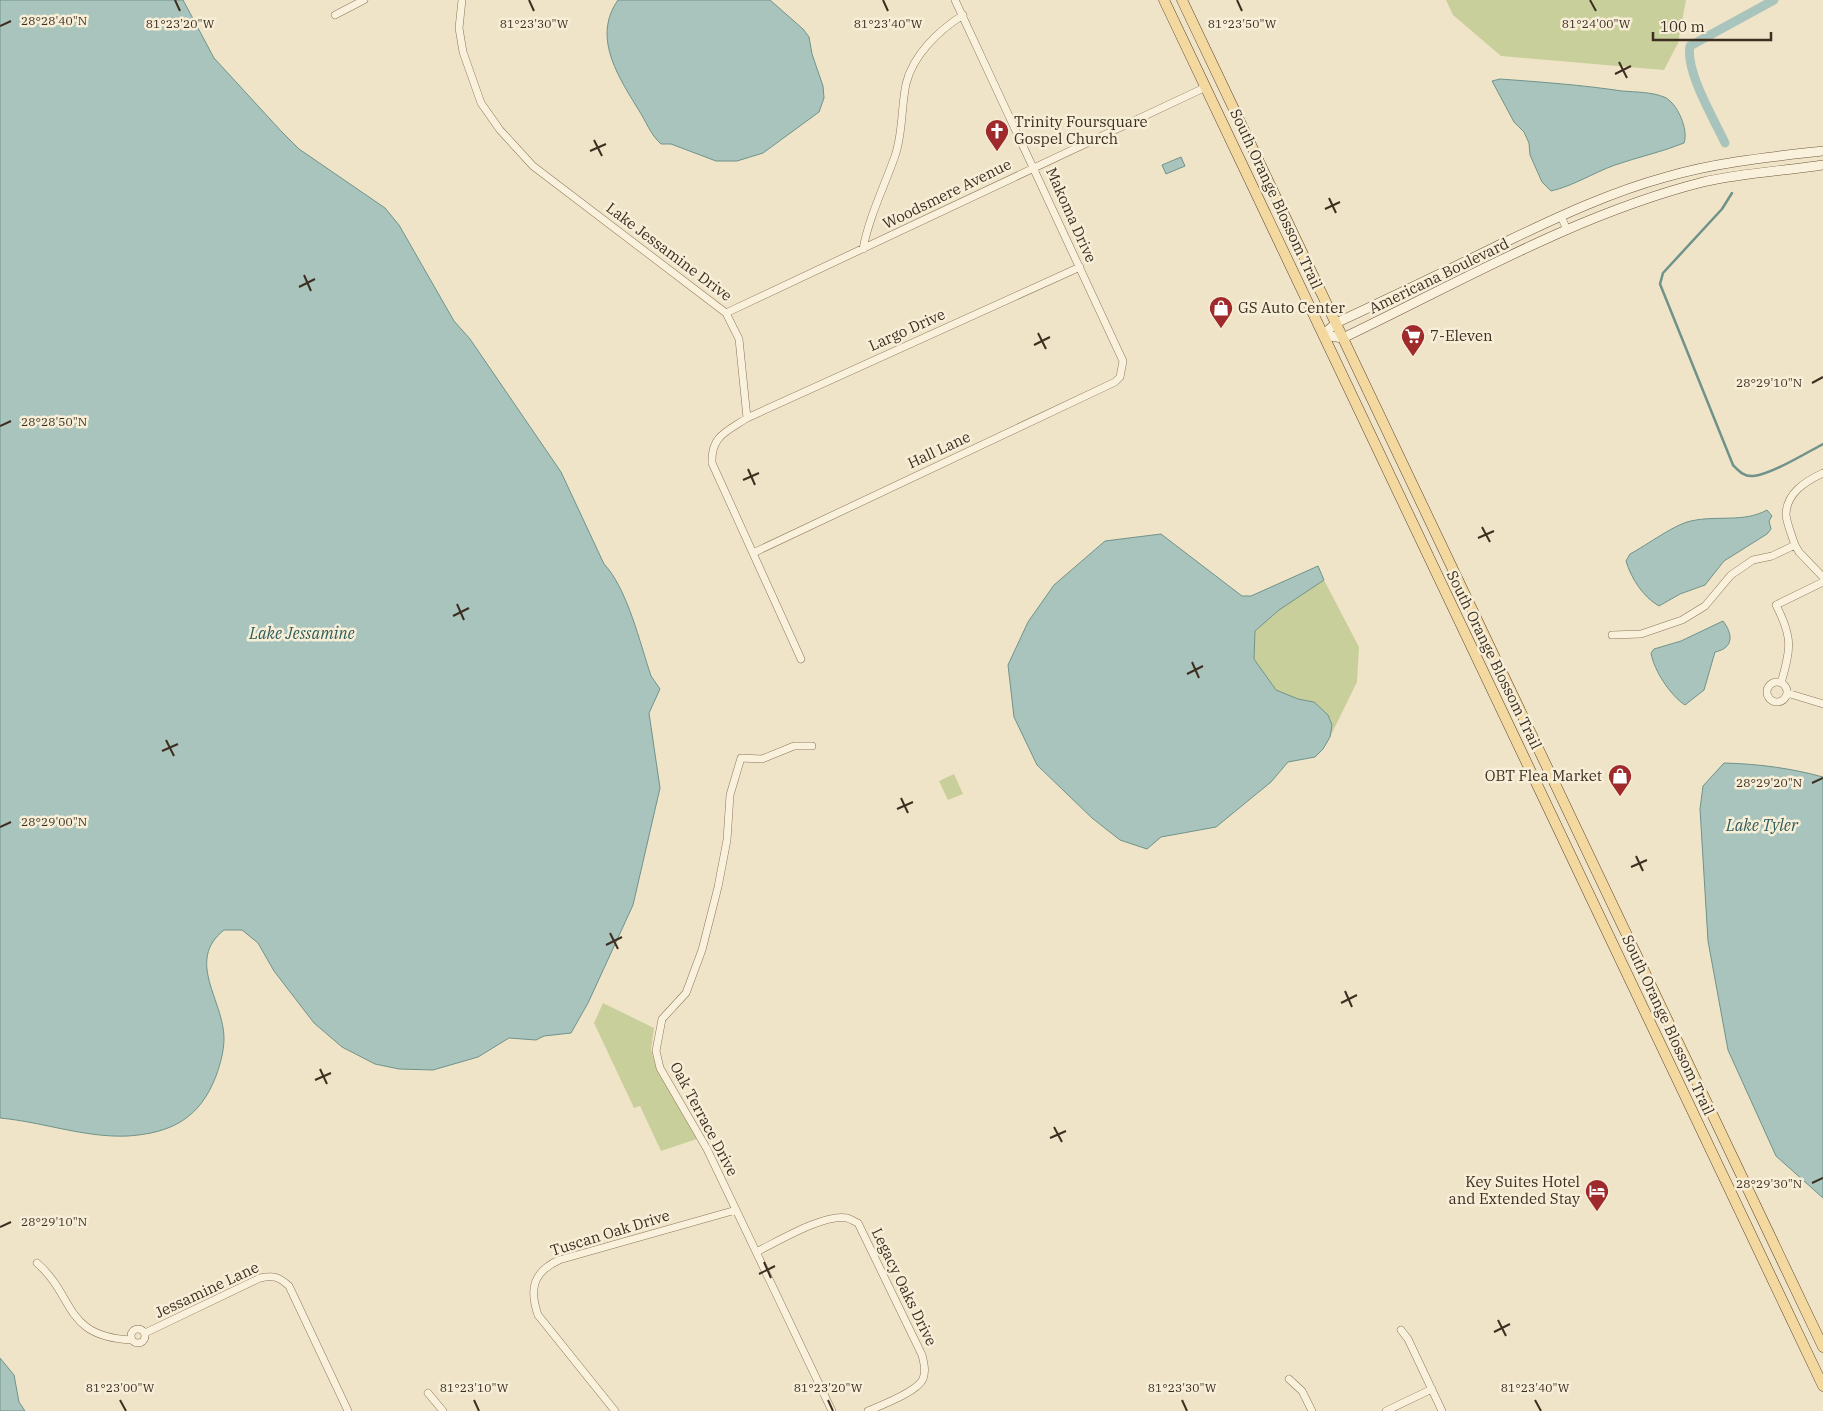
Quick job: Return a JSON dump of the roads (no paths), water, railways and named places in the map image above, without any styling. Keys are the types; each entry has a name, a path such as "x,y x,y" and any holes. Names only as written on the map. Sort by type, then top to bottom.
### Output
{"main road":[{"name":"South Orange Blossom Trail","path":"1164,0 1823,1386"},
{"name":"South Orange Blossom Trail","path":"1182,0 1823,1347"},
{"name":"Americana Boulevard","path":"1323,335 1336,323 1561,216 1665,177 1749,159 1823,151"},
{"name":"Americana Boulevard","path":"1343,338 1567,230 1614,211 1705,182 1823,165"},
{"path":"1323,335 1343,338"},
{"path":"1481,666 1492,680 1508,687"},
{"path":"1552,816 1568,823 1580,836"},
{"path":"1679,1083 1692,1099 1701,1105 1708,1106"},
{"path":"1701,1129 1711,1131 1718,1136 1730,1151"}],"street":[{"path":"335,15 364,0"},
{"name":"Lake Jessamine Drive","path":"462,0 459,28 463,52 481,103 500,130 533,166 726,312 739,339 747,418"},
{"name":"Makoma Drive","path":"956,0 1122,361"},
{"path":"863,249 867,228 896,154 907,83 913,67 930,41 962,15"},
{"name":"Woodsmere Avenue","path":"726,312 1206,87"},
{"path":"1561,216 1567,230"},
{"path":"1466,261 1473,276"},
{"name":"Largo Drive","path":"747,418 1080,267"},
{"name":"Hall Lane","path":"753,553 1115,382 1120,377 1122,361"},
{"path":"747,418 720,436 712,448 712,463 801,658"},
{"path":"1823,473 1798,487 1791,499 1786,514 1795,545 1799,552 1823,577"},
{"path":"1612,635 1641,634 1682,620 1705,606 1731,576 1753,560 1772,556 1795,545"},
{"path":"1781,683 1789,654 1789,640 1788,627 1776,605 1823,582"},
{"path":"1781,683 1771,685 1768,691 1769,698 1773,701 1780,701 1787,693"},
{"path":"1781,683 1785,686 1787,693"},
{"path":"1787,693 1823,704"},
{"name":"Oak Terrace Drive","path":"812,746 794,746 762,759 741,758 730,795 727,840 718,887 702,950 686,993 662,1019 656,1051 660,1068 707,1149 832,1411"},
{"name":"Tuscan Oak Drive","path":"615,1411 538,1315 533,1300 534,1286 540,1273 559,1260 736,1210"},
{"name":"Legacy Oaks Drive","path":"756,1252 818,1223 834,1218 847,1218 858,1223 922,1355 925,1370 922,1380 912,1390 868,1411"},
{"path":"37,1263 44,1269 67,1307 90,1330 110,1339 132,1340"},
{"name":"Jessamine Lane","path":"145,1333 260,1278 278,1277 289,1286 348,1411"},
{"name":"Jessamine Lane","path":"135,1329 140,1329 145,1333 146,1338 142,1343 135,1343 132,1340 132,1333 135,1329"},
{"path":"1400,1330 1408,1339 1442,1411"},
{"path":"1289,1379 1302,1391 1312,1411"},
{"path":"1386,1411 1432,1389"},
{"path":"428,1393 443,1411"}],"water":[{"name":"Lake Jessamine","path":"0,0 183,0 214,58 281,131 299,149 385,208 399,225 454,321 470,339 561,472 604,564 620,587 651,676 660,689 649,713 660,788 633,905 588,1003 571,1033 544,1036 536,1040 509,1038 478,1057 433,1070 399,1069 375,1064 342,1047 314,1023 274,971 258,943 242,930 224,930 213,942 208,955 207,968 222,1024 223,1053 209,1091 193,1113 171,1127 128,1136 96,1135 0,1118"},
{"path":"618,0 770,0 803,29 809,37 812,54 823,86 824,98 819,112 763,153 737,161 716,161 671,144 661,144 651,132 623,83 611,56 607,28"},
{"path":"1500,79 1577,85 1659,95 1673,104 1681,117 1685,131 1684,143 1615,165 1551,191 1542,182 1530,155 1529,143 1524,132 1514,122 1492,81"},
{"path":"1181,157 1185,166 1166,174 1162,165"},
{"path":"1767,510 1772,516 1769,521 1771,529 1767,534 1724,561 1705,585 1680,594 1659,606 1648,598 1631,574 1626,561 1630,554 1677,526 1700,519 1739,518"},
{"path":"1161,534 1242,596 1251,596 1318,566 1324,580 1279,610 1255,631 1254,659 1276,690 1298,699 1314,702 1328,715 1332,725 1330,737 1323,749 1315,757 1288,762 1271,782 1216,827 1161,837 1147,849 1120,840 1092,818 1037,765 1014,717 1008,665 1028,622 1054,585 1105,541"},
{"path":"1723,621 1729,631 1729,644 1715,652 1704,690 1685,705 1674,696 1664,682 1651,653 1654,649 1681,641"},
{"name":"Lake Tyler","path":"1724,763 1774,767 1823,777 1823,1198 1776,1156 1728,1050 1708,941 1700,809 1703,786"},
{"path":"0,1358 14,1375 19,1402 25,1411 0,1411"}],"waterway":[{"path":"1725,143 1696,81 1692,68 1690,46 1774,0"},
{"path":"1732,193 1722,209 1663,273 1660,284 1733,465 1737,469 1747,476 1760,475 1788,463 1823,444"}],"place":[{"name":"Trinity Foursquare Gospel Church","path":"997,152"},
{"name":"GS Auto Center","path":"1221,329"},
{"name":"7-Eleven","path":"1413,357"},
{"name":"OBT Flea Market","path":"1620,797"},
{"name":"Key Suites Hotel and Extended Stay","path":"1597,1212"}]}
